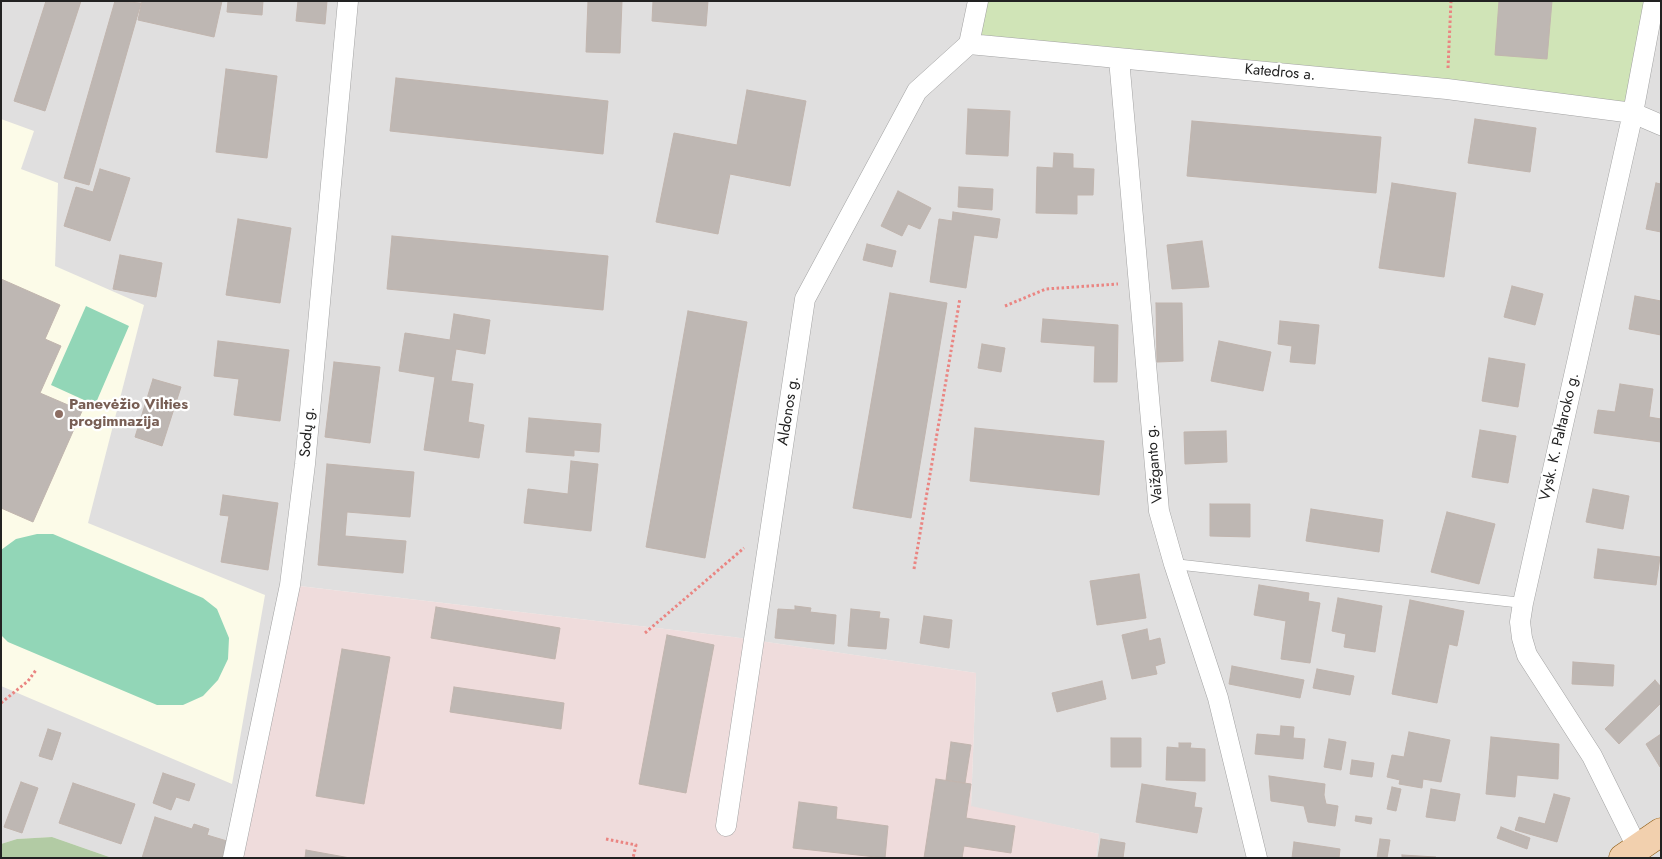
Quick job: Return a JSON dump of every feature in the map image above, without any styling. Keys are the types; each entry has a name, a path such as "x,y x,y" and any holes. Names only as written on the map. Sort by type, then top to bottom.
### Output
{"main road":[{"path":"1630,852 1661,832"}],"street":[{"name":"Sodų g.","path":"233,858 290,585 305,464 348,1"},
{"path":"969,44 978,1"},
{"name":"Vysk. K. Paltaroko g.","path":"1630,852 1592,756 1527,655 1522,638 1523,603 1654,31 1654,1"},
{"name":"Katedros a.","path":"969,44 1446,89 1634,114 1661,125"},
{"name":"Aldonos g.","path":"726,826 805,299 917,91 969,44"},
{"name":"Vaižganto g.","path":"1119,58 1159,511 1174,564 1218,698 1257,858"}],"lane":[{"path":"1174,564 1523,603"}],"path":[{"path":"1446,89 1451,1"},
{"path":"1005,306 1046,290 1138,282"},
{"path":"914,570 960,298"},
{"path":"645,633 770,526"},
{"path":"1,703 28,681 36,670"},
{"path":"606,839 636,845 633,858"}],"shaded area":[{"path":"1,1 1661,1 1661,858 1096,858 1099,834 971,807 976,673 733,637 291,585 233,858 112,858 52,837 17,839 1,844"},
{"name":"Panevėžio Vilties progimnazija","path":"1,119 34,131 21,169 58,183 55,266 144,305 88,523 265,595 232,784 1,686"},
{"path":"290,585 733,637 976,673 971,806 1099,834 1096,858 233,858"}],"green space":[{"path":"977,1 1654,1 1633,113 969,44"},
{"path":"86,306 129,326 95,405 51,385"},
{"path":"37,534 53,534 203,598 217,609 229,638 228,659 218,680 203,696 183,705 157,705 8,642 1,635 1,550 16,539"},
{"path":"52,837 112,858 1,858 1,844 17,839"}],"building":[{"path":"46,1 81,1 45,111 14,101"},
{"path":"115,1 141,3 89,185 64,178"},
{"path":"142,1 222,1 214,37 138,20"},
{"path":"228,1 263,1 262,15 227,12"},
{"path":"298,1 327,1 325,24 296,21"},
{"path":"588,1 622,1 620,53 586,52"},
{"path":"653,1 708,1 706,26 652,21"},
{"path":"1499,1 1552,1 1547,59 1495,55"},
{"path":"226,69 277,76 267,158 216,152"},
{"path":"396,78 608,101 603,154 390,131"},
{"path":"747,90 806,101 790,186 730,174 718,234 656,222 674,133 737,145"},
{"path":"968,109 1010,111 1008,156 966,154"},
{"path":"1475,119 1536,128 1530,172 1468,163"},
{"path":"1192,121 1381,137 1376,193 1187,176"},
{"path":"1054,153 1073,154 1073,168 1094,169 1093,195 1077,195 1077,214 1036,213 1037,167 1053,168"},
{"path":"100,169 130,178 110,241 64,226 76,187 93,192"},
{"path":"1392,183 1456,193 1444,277 1379,268"},
{"path":"1656,183 1661,184 1661,232 1646,229"},
{"path":"959,187 993,189 992,210 958,207"},
{"path":"898,191 931,208 920,229 908,224 902,236 881,226"},
{"path":"953,212 1000,219 997,238 974,235 966,288 930,282 939,219 952,221"},
{"path":"238,219 291,228 280,303 226,295"},
{"path":"392,236 608,256 603,310 387,289"},
{"path":"1202,241 1209,287 1172,289 1167,245"},
{"path":"867,244 896,251 892,267 863,260"},
{"path":"120,255 162,263 156,297 113,289"},
{"path":"1,279 60,305 45,339 61,346 40,393 82,411 33,522 1,508"},
{"path":"1512,286 1543,294 1535,325 1504,317"},
{"path":"890,293 947,303 911,518 853,508"},
{"path":"1635,296 1661,301 1661,335 1629,329"},
{"path":"1156,303 1182,303 1183,361 1157,362"},
{"path":"688,311 747,322 705,558 646,547"},
{"path":"454,314 490,320 485,354 456,349 451,381 473,384 468,422 484,425 479,458 424,450 435,377 399,371 405,333 450,340"},
{"path":"1043,319 1118,325 1117,382 1094,382 1095,346 1041,342"},
{"path":"1280,321 1319,325 1315,364 1290,362 1292,346 1278,344"},
{"path":"218,341 289,350 280,421 234,415 239,379 214,376"},
{"path":"1219,341 1271,352 1263,391 1211,381"},
{"path":"982,344 1005,348 1001,372 978,368"},
{"path":"1489,358 1525,364 1518,407 1482,401"},
{"path":"334,362 380,367 370,443 325,437"},
{"path":"153,379 181,387 162,446 135,437"},
{"path":"1620,384 1653,389 1649,417 1661,419 1661,442 1594,433 1598,410 1615,412"},
{"path":"529,418 601,424 599,452 574,450 574,456 526,452"},
{"path":"975,428 1104,441 1099,495 970,481"},
{"path":"1480,430 1516,436 1508,483 1472,477"},
{"path":"1226,431 1227,462 1185,464 1184,432"},
{"path":"571,461 598,464 591,531 524,523 528,489 568,494"},
{"path":"327,464 414,472 410,517 347,512 345,536 406,541 403,573 318,565"},
{"path":"1593,489 1629,496 1623,529 1586,522"},
{"path":"223,495 278,503 268,570 221,562 229,516 220,515"},
{"path":"1210,504 1250,504 1250,537 1210,536"},
{"path":"1311,509 1383,520 1379,552 1306,541"},
{"path":"1447,512 1495,524 1479,584 1431,572"},
{"path":"1598,549 1660,557 1656,585 1594,578"},
{"path":"1139,574 1146,618 1097,625 1090,581"},
{"path":"1259,585 1309,593 1308,601 1320,603 1310,663 1281,659 1286,621 1254,615"},
{"path":"1338,598 1382,606 1375,652 1344,647 1346,634 1332,631"},
{"path":"1410,600 1464,611 1457,646 1449,644 1437,703 1392,694"},
{"path":"795,606 811,608 810,612 836,615 834,644 775,638 778,609 795,610"},
{"path":"436,607 560,628 555,659 431,638"},
{"path":"851,609 880,612 879,618 889,619 886,649 848,646"},
{"path":"924,616 952,620 949,648 920,643"},
{"path":"1147,629 1149,641 1160,638 1165,663 1155,666 1157,674 1132,679 1122,635"},
{"path":"667,635 714,645 686,793 639,784"},
{"path":"342,649 390,657 364,804 316,796"},
{"path":"1573,662 1614,665 1613,686 1572,684"},
{"path":"1232,666 1304,680 1300,698 1229,684"},
{"path":"1317,669 1354,676 1350,695 1313,688"},
{"path":"1655,680 1661,687 1661,703 1619,744 1605,729"},
{"path":"1102,681 1106,699 1057,712 1052,693"},
{"path":"454,687 564,703 561,729 450,712"},
{"path":"1281,726 1294,727 1293,738 1305,739 1303,759 1255,754 1257,734 1280,736"},
{"path":"48,729 61,733 52,760 39,756"},
{"path":"1409,732 1450,740 1441,782 1423,779 1422,788 1399,784 1400,780 1387,777 1392,755 1404,757"},
{"path":"1661,734 1661,766 1660,767 1646,744"},
{"path":"1491,737 1559,744 1558,779 1517,775 1515,797 1486,794"},
{"path":"1111,738 1141,738 1141,767 1111,767"},
{"path":"1329,739 1346,742 1341,770 1324,767"},
{"path":"951,742 971,745 965,783 946,780"},
{"path":"1179,743 1191,743 1190,748 1205,749 1205,781 1166,780 1167,747 1179,748"},
{"path":"1352,760 1374,763 1372,777 1350,774"},
{"path":"163,773 195,784 189,801 176,797 171,810 153,803"},
{"path":"1269,776 1325,784 1324,795 1326,804 1338,806 1335,826 1308,822 1304,806 1271,801"},
{"path":"936,779 971,784 966,818 1015,826 1011,853 964,846 962,858 924,858"},
{"path":"21,782 38,788 22,833 4,827"},
{"path":"73,783 135,804 121,844 59,823"},
{"path":"1142,784 1196,793 1194,807 1202,808 1197,833 1136,822"},
{"path":"1392,787 1401,789 1396,811 1387,809"},
{"path":"1431,789 1460,794 1455,821 1426,817"},
{"path":"1554,794 1570,798 1557,842 1515,830 1519,817 1545,824"},
{"path":"799,802 837,807 836,819 888,826 885,858 793,848"},
{"path":"1356,816 1372,818 1371,824 1355,821"},
{"path":"155,817 192,829 194,824 209,829 207,835 227,841 222,858 142,858"},
{"path":"1501,827 1530,838 1527,849 1497,838"},
{"path":"1101,839 1125,843 1123,858 1098,858"},
{"path":"1380,839 1390,840 1387,858 1377,858"},
{"path":"1294,842 1340,849 1339,858 1292,858"},
{"path":"306,850 350,858 305,858"},
{"path":"1402,855 1436,857 1436,858 1402,858"}],"place":[{"name":"Panevėžio Vilties progimnazija","path":"59,414"}]}
